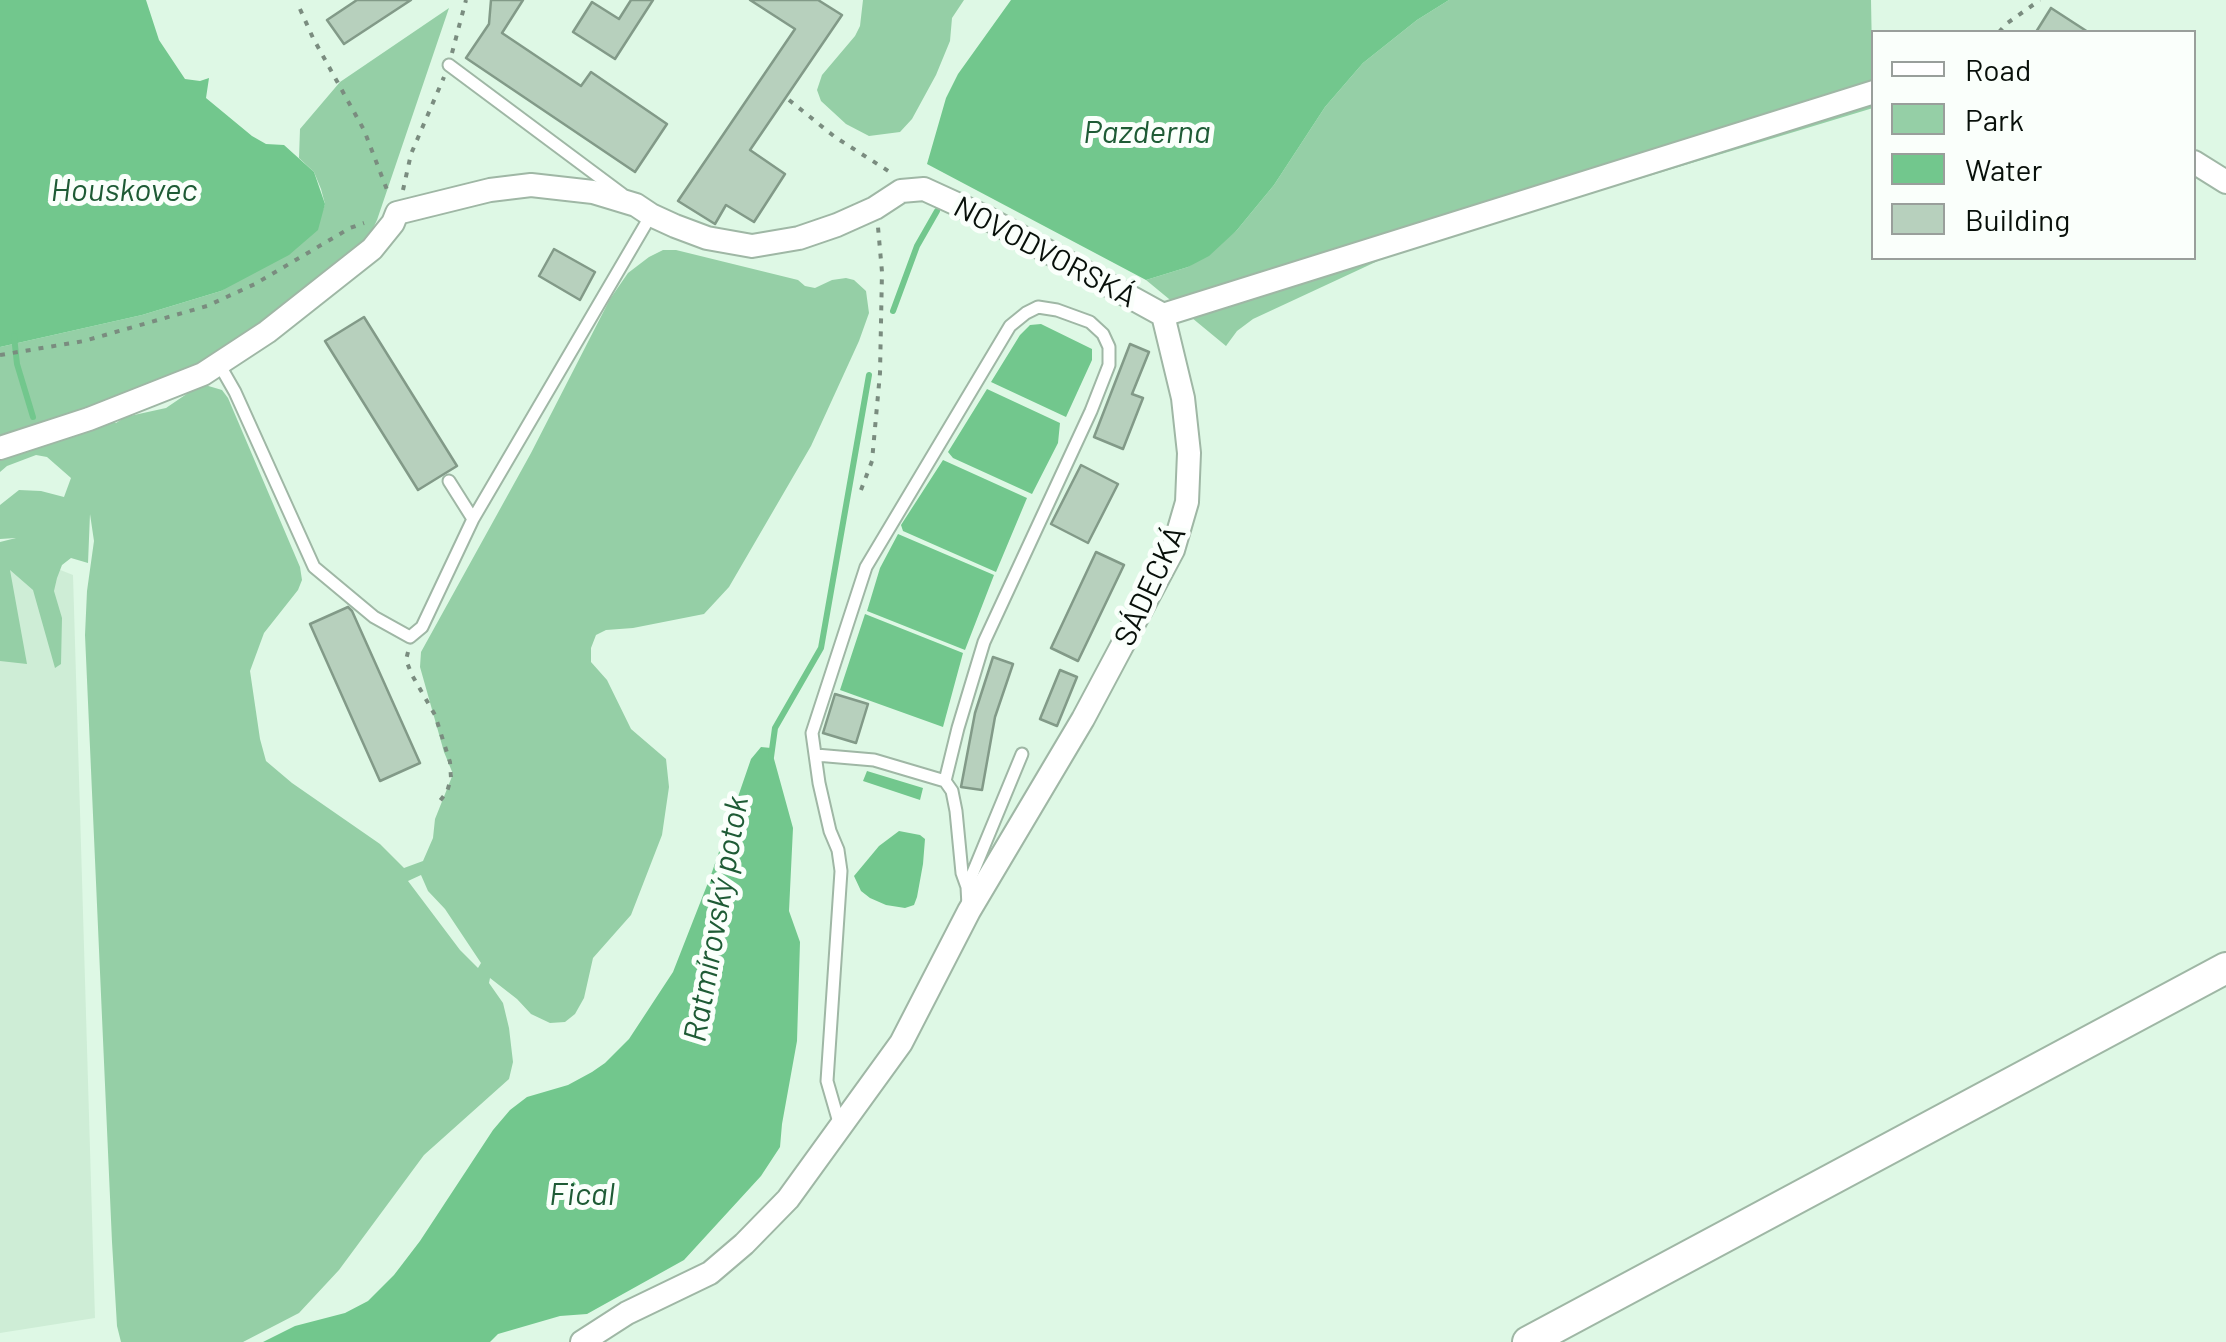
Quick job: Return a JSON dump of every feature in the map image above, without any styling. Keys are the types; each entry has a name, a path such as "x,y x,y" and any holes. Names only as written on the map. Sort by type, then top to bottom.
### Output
{"main road":[{"path":"1528,1342 2226,968"}],"street":[{"path":"1163,315 1871,93"},
{"path":"2196,163 2226,182"},
{"name":"NOVODVORSKÁ","path":"395,218 490,190 531,185 593,192 707,238 752,246 799,238 836,226 900,191 924,189 983,216 1163,315"},
{"path":"0,448 89,419 204,374 268,332 372,249 395,218"},
{"name":"SÁDECKÁ","path":"582,1342 627,1313 710,1273 744,1244 788,1199 902,1042 968,899 1083,720 1173,550 1187,502 1189,453 1182,398 1163,315"}],"lane":[{"path":"220,364 314,567 374,618 410,638 422,628 473,519 643,210 449,65"},
{"path":"840,1129 827,1080 841,871 812,732 866,567 1010,326 1038,307 1057,310 1090,322 1103,334 1109,347 1109,365 984,642 945,781"},
{"path":"449,482 473,519"},
{"path":"968,899 1022,754"},
{"path":"816,756 874,760 945,781 952,791 968,899"}],"path":[{"path":"395,218 411,154 449,65 466,0"},
{"path":"2001,30 2040,0"},
{"path":"300,9 364,130 395,218"},
{"path":"789,100 892,174 924,189"},
{"path":"860,490 872,461 880,374 882,272 875,208"},
{"path":"0,355 84,342 207,306 255,284 350,228 395,218"},
{"path":"410,638 406,660 435,714 450,762 451,778 439,802"}],"shaded area":[{"path":"0,546 73,575 95,1318 0,1333"}],"green space":[{"path":"863,0 964,0 952,18 950,41 936,75 912,119 900,132 869,136 846,124 821,101 817,90 822,75 855,36"},
{"path":"1449,0 1871,0 1871,109 1395,253 1253,319 1226,346 1146,280 1188,267 1237,230 1274,185 1325,107 1363,63"},
{"path":"449,8 366,243 303,297 193,369 0,439 0,347 142,315 221,291 319,220 325,204 314,172 299,158 300,129 340,82"},
{"path":"663,250 676,250 798,280 815,288 832,280 854,280 866,291 869,313 811,446 729,587 704,614 596,635 591,662 607,680 631,729 666,759 669,787 662,835 631,915 593,958 584,998 565,1022 550,1023 531,1014 490,978 489,983 503,1003 509,1028 513,1062 509,1079 424,1155 339,1270 299,1313 243,1342 121,1342 112,1242 85,635 94,541 90,514 88,563 71,558 62,565 54,591 62,618 61,664 55,668 33,590 10,570 27,664 0,661 0,542 16,538 0,539 0,505 19,490 64,497 71,478 47,457 36,455 0,472 0,453 109,418 116,423 125,417 166,408 205,385 222,390 300,567 302,580 264,633 250,671 266,761 380,844 404,868 423,861 453,774 420,667 421,652 531,453 610,299 628,273","holes":["421,875 428,891 445,909 481,963 478,968 408,881"]}],"water":[{"name":"Houskovec","path":"0,0 146,0 159,40 185,79 209,78 206,98 252,136 266,144 284,145 314,172 325,204 318,230 289,255 221,291 142,315 0,347"},
{"name":"Pazderna","path":"1011,0 1449,0 1363,63 1325,107 1274,185 1237,230 1209,256 1146,280 927,164 946,98 958,74"},
{"path":"1041,324 1092,349 1092,360 1066,417 991,382 1020,335 1030,325"},
{"path":"987,389 1060,423 1058,443 1032,494 953,458 948,452"},
{"path":"943,460 1027,498 996,572 903,531 901,525"},
{"path":"898,534 994,575 965,650 867,611 880,568"},
{"path":"865,614 963,653 943,727 840,690"},
{"name":"Fical","path":"761,747 771,748 793,828 789,911 800,942 797,1041 780,1147 761,1176 684,1260 587,1314 560,1316 498,1334 490,1342 263,1342 295,1326 345,1313 368,1301 420,1241 510,1110 527,1097 568,1085 592,1072 629,1039 673,972 751,759"},
{"path":"867,771 923,788 920,800 863,781"},
{"path":"899,831 925,839 917,897 914,905 905,908 870,898 861,891 854,876 879,846"}],"building":[{"path":"357,0 411,0 344,44 327,20"},
{"path":"491,0 523,0 502,33 581,86 591,72 667,124 635,172 466,58 489,24"},
{"path":"631,0 653,0 615,59 573,32 592,2 619,19"},
{"path":"750,0 818,0 842,15 750,150 785,174 754,222 726,205 715,224 678,201 795,29"},
{"path":"2051,8 2085,30 2037,30"},
{"path":"554,249 595,272 580,300 539,276"},
{"path":"364,317 457,466 418,490 325,341"},
{"path":"1130,344 1149,352 1132,394 1143,398 1123,449 1094,437"},
{"path":"1081,465 1118,484 1088,543 1051,524"},
{"path":"1096,552 1124,565 1078,661 1051,648"},
{"path":"348,607 420,763 380,781 310,624"},
{"path":"993,657 1013,664 995,717 982,790 961,787 975,713"},
{"path":"1060,670 1077,677 1057,726 1040,719"},
{"path":"835,694 868,704 856,743 823,733"}],"waterway":[{"name":"Ratmírovský potok","path":"893,311 917,246 937,211"},
{"path":"14,336 17,364 33,417"},
{"name":"Ratmírovský potok","path":"771,757 775,728 821,648 869,375"}]}
